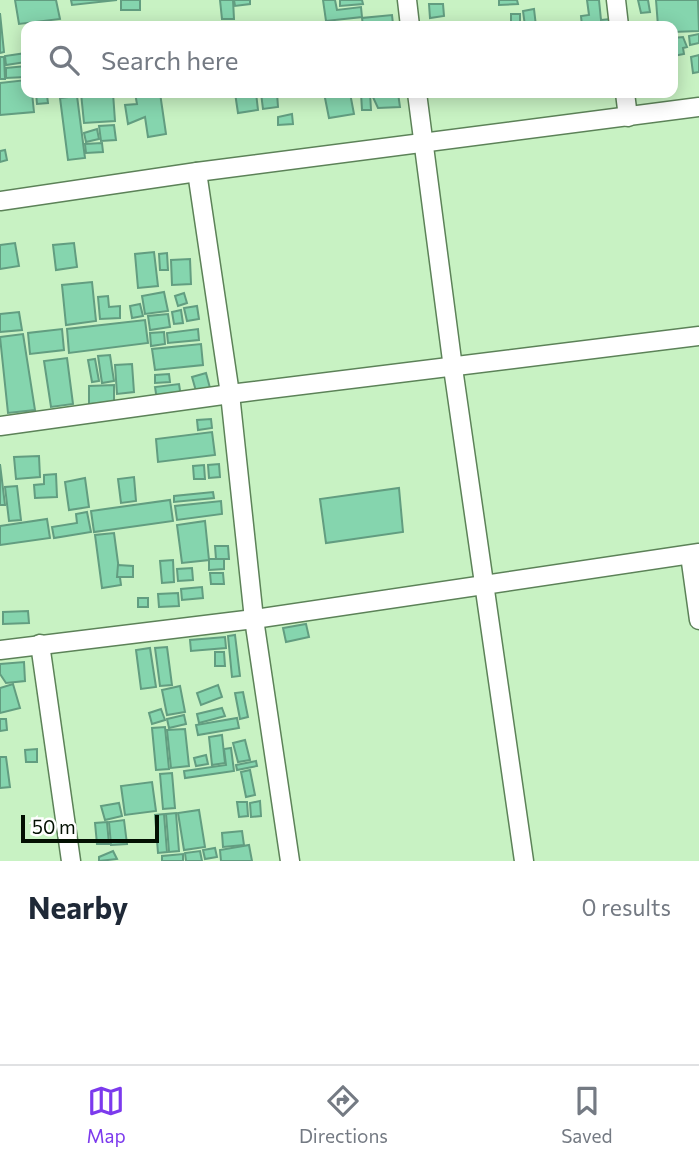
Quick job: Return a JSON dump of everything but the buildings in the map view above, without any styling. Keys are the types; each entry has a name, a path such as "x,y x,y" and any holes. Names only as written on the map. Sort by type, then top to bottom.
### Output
{"street":[{"path":"407,0 409,21"},
{"path":"616,0 618,21"},
{"path":"418,98 453,368 524,861"},
{"path":"626,98 628,117"},
{"path":"0,201 197,172 699,107"},
{"path":"197,172 230,394 254,619 290,861"},
{"path":"0,426 230,394 699,336"},
{"path":"0,650 254,619 694,554 699,620"},
{"path":"40,644 71,861"}]}
